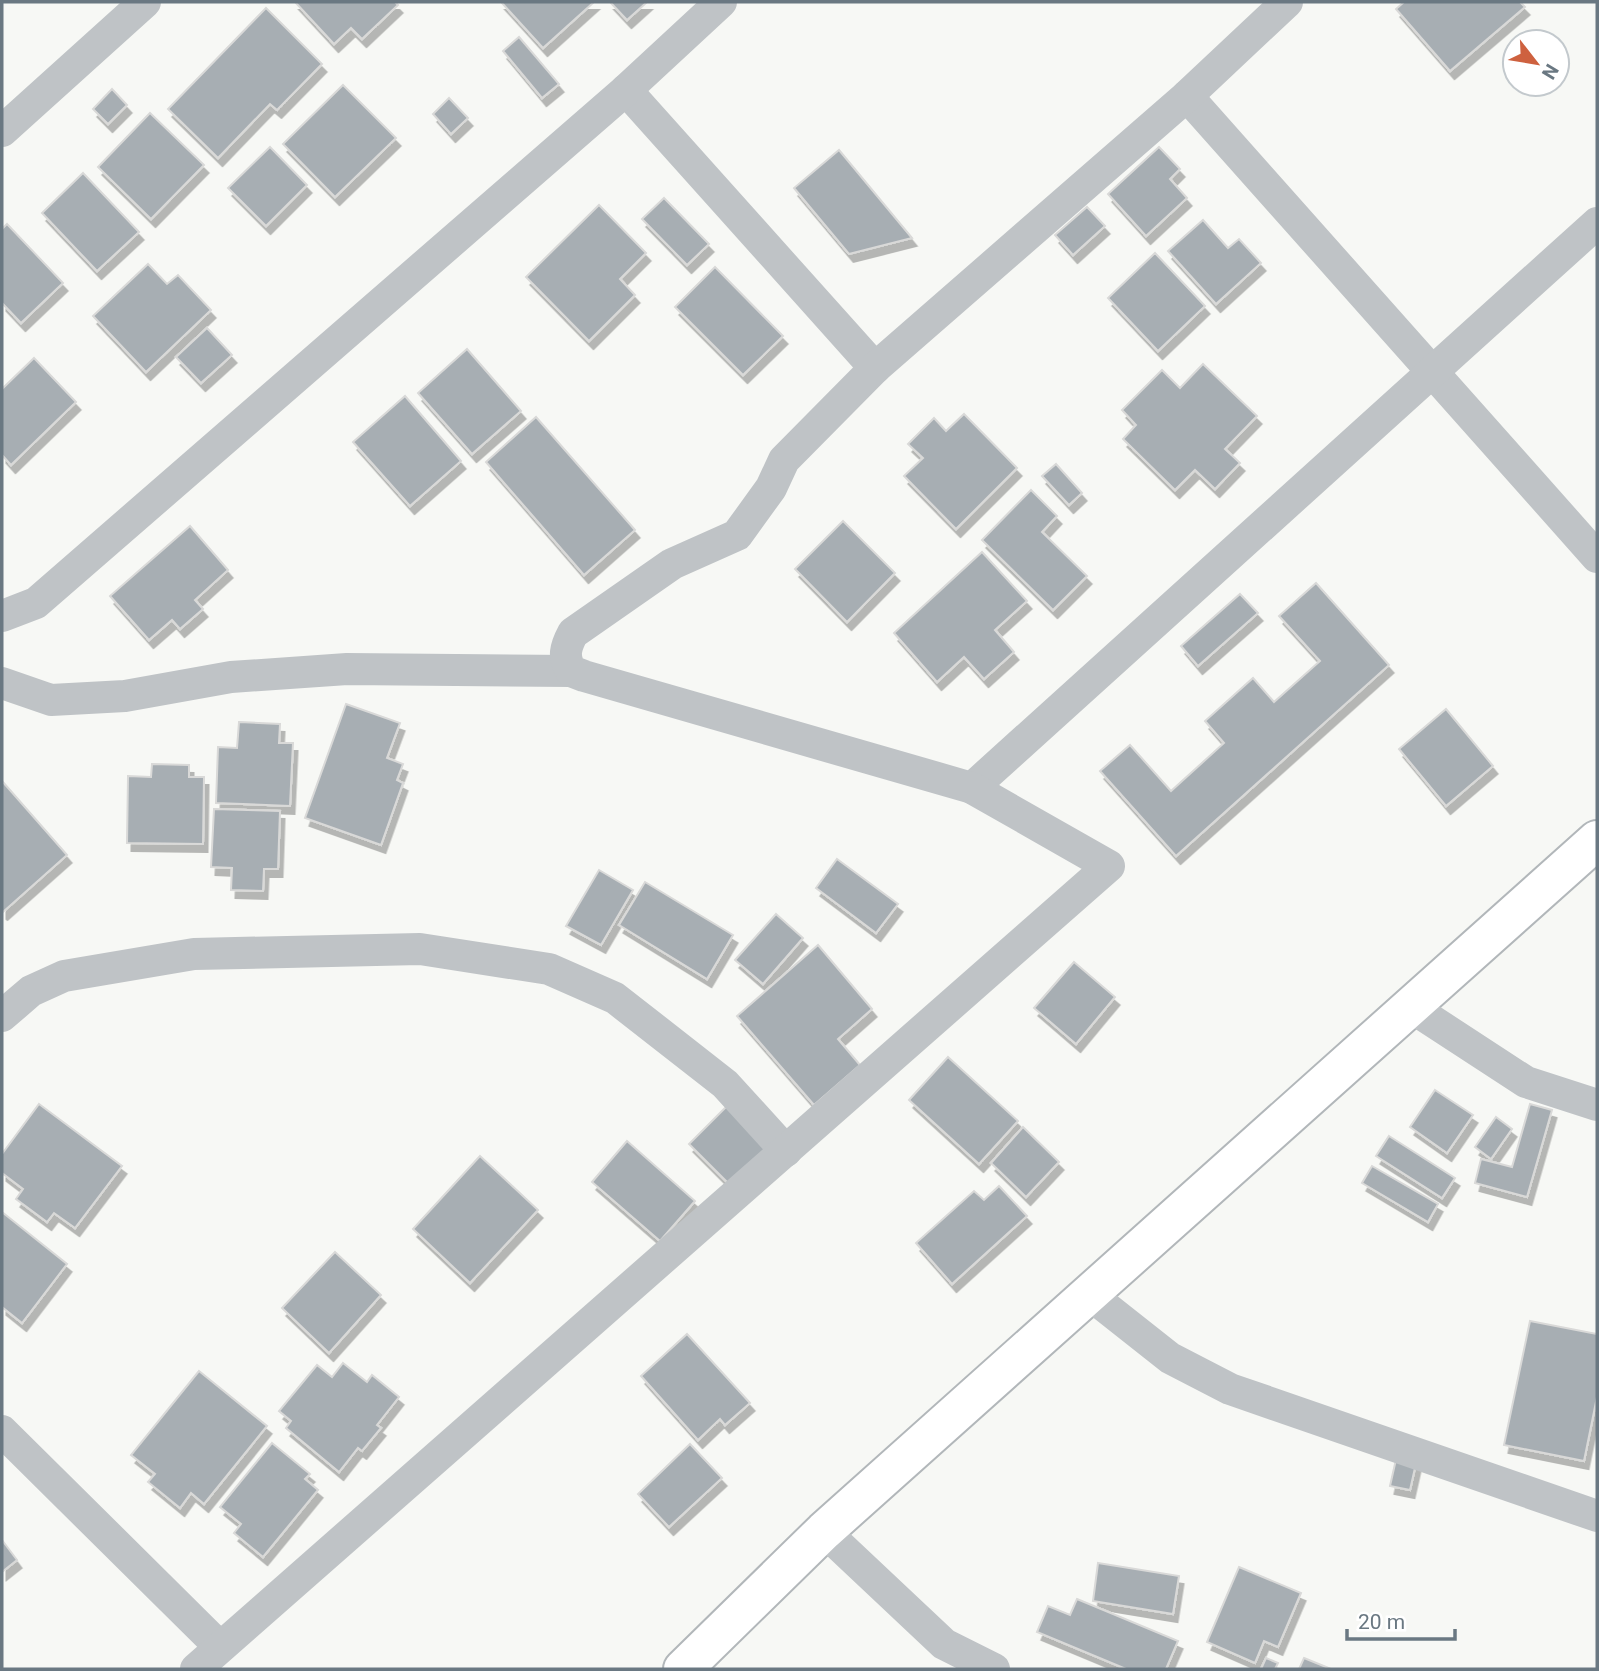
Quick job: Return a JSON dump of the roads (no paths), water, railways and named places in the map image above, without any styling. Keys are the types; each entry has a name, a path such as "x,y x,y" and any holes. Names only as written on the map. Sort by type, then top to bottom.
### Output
{"street":[{"path":"2,131 145,2"},
{"path":"2,616 36,603 626,90 721,2"},
{"path":"571,671 566,662 565,648 573,633 673,564 737,535 771,488 784,460 875,368 1186,96 1287,2"},
{"path":"626,90 875,368"},
{"path":"1186,96 1597,557"},
{"path":"972,788 1597,223"},
{"path":"2,683 51,699 125,696 231,677 347,669 571,671 972,788 1109,866 195,1669"},
{"path":"683,1669 824,1531 1597,840"},
{"path":"2,1016 31,991 64,976 194,954 420,950 549,969 615,998 725,1084 786,1151"},
{"path":"1411,1007 1526,1082 1597,1105"},
{"path":"1089,1294 1170,1358 1230,1389 1597,1516"},
{"path":"2,1431 220,1647"},
{"path":"824,1531 944,1644 995,1669"}]}
